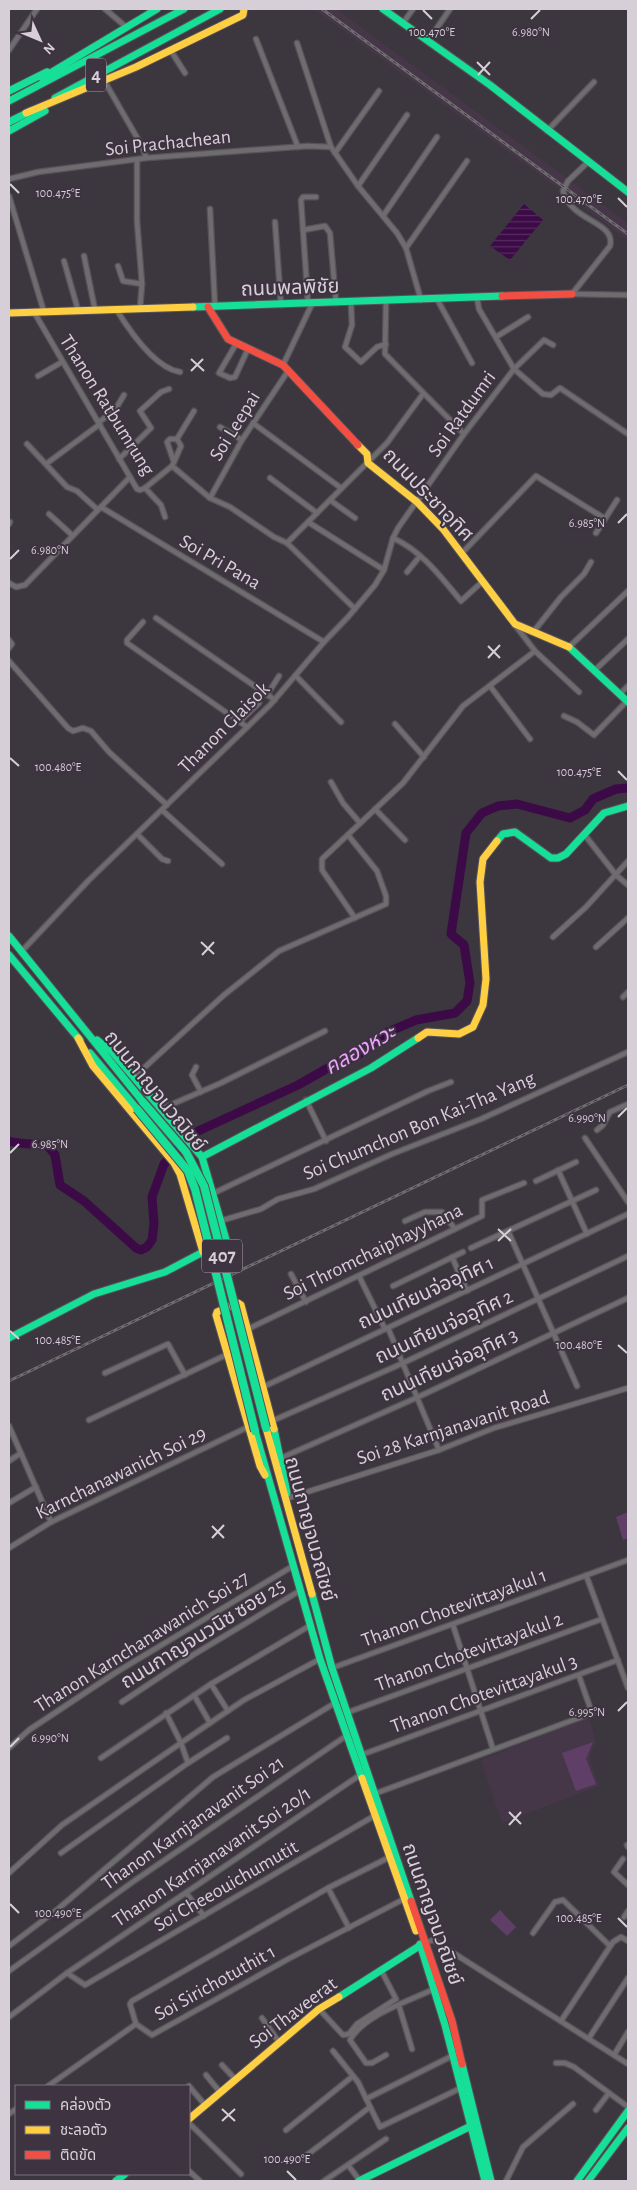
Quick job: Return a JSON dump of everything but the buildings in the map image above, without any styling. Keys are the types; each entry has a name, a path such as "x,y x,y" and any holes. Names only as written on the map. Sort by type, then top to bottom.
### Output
{"main road":[{"path":"9,101 64,63 157,9"},
{"name":"4","path":"9,101 184,9"},
{"name":"4","path":"9,122 220,9"},
{"path":"26,114 76,95 171,51 243,15 244,9"},
{"path":"383,9 490,85 628,192"},
{"path":"9,91 64,63"},
{"path":"9,131 76,95"},
{"name":"ถนนพลพิชัย","path":"9,313 350,303 386,300 572,294"},
{"name":"ถนนประชาอุทิศ","path":"212,307 218,325 228,339 286,368 367,454 368,463 417,502 443,529 515,624"},
{"path":"515,624 569,647 627,702"},
{"path":"202,1157 306,1100 371,1068 427,1032 459,1034 473,1027 483,1006 486,979 480,882 484,860 503,834 515,832 551,858 558,858 566,854 604,813 627,807"},
{"name":"ถนนกาญจนวณิชย์","path":"9,936 144,1102 186,1150 199,1174 343,1714 357,1757 360,1775 388,1858 452,2021 491,2181"},
{"name":"ถนนกาญจนวณิชย์","path":"9,955 188,1171 195,1188 252,1429 271,1485 320,1659 335,1703 343,1714 346,1736 374,1794 423,1944 485,2181"},
{"path":"9,1338 94,1294 165,1272 203,1252 227,1243 214,1192 202,1157 112,1052 86,1031"},
{"path":"78,1038 93,1066 174,1163 180,1174 203,1252"},
{"path":"252,1429 216,1313 240,1303 281,1458 289,1509"},
{"name":"Soi Thaveerat","path":"190,2117 319,2009 423,1944"},
{"path":"577,2181 628,2111"},
{"path":"360,2181 471,2126"},
{"path":"588,2181 627,2129 618,2126"}],"street":[{"path":"9,50 37,9"},
{"path":"105,9 125,26"},
{"path":"403,23 413,9"},
{"path":"428,41 450,9"},
{"path":"256,39 298,147"},
{"path":"297,43 331,147 358,186 406,248 421,300"},
{"path":"171,51 185,73"},
{"path":"105,82 143,148 146,158"},
{"path":"547,131 594,82"},
{"path":"335,153 379,91"},
{"path":"358,186 407,115"},
{"path":"383,216 437,137"},
{"name":"Soi Prachachean","path":"9,179 38,172 146,158 298,147 331,147"},
{"path":"136,160 137,221 142,284 140,308"},
{"path":"406,248 459,176 467,161"},
{"path":"572,294 610,246 612,238 609,232 573,210 565,201 562,191 568,181 588,162"},
{"path":"9,196 44,312"},
{"path":"310,304 302,198 316,197"},
{"path":"210,209 212,307"},
{"path":"275,222 281,305"},
{"path":"303,230 325,226 330,233 336,303"},
{"path":"84,256 95,310"},
{"path":"64,261 78,310"},
{"path":"118,266 123,281 142,284"},
{"path":"572,294 628,295"},
{"path":"477,298 479,309 514,369 543,394 551,395 560,388 628,434"},
{"path":"437,299 472,363"},
{"path":"386,300 386,354 464,434"},
{"path":"350,303 352,326 345,347 361,362 377,348 386,344"},
{"name":"Soi Leepai","path":"210,498 242,440 286,368 310,304"},
{"path":"116,309 135,338 167,368 180,372"},
{"name":"Thanon Ratbumrung","path":"34,312 100,423 136,489 145,488 173,464 210,498 230,507 274,538 287,543 355,609"},
{"path":"496,337 528,317"},
{"name":"Soi Ratdumri","path":"417,502 464,434 514,369 544,340 552,345"},
{"path":"236,344 219,373 230,378 235,378 248,349"},
{"path":"38,376 62,362"},
{"path":"119,459 151,428 140,411 161,392 169,389"},
{"path":"287,543 387,443 423,394"},
{"path":"46,464 115,410 124,395"},
{"path":"177,439 194,411"},
{"path":"253,422 341,488"},
{"path":"220,427 242,440"},
{"path":"173,464 166,445 170,439 177,439"},
{"path":"173,464 181,446 177,439"},
{"name":"Soi Pri Pana","path":"27,444 67,487 77,491 99,508 324,642"},
{"path":"462,553 536,476 604,518"},
{"path":"9,583 16,587 25,585 130,477"},
{"path":"270,478 316,513"},
{"path":"145,488 161,505 164,517"},
{"path":"330,500 355,518"},
{"path":"596,533 617,500"},
{"name":"Thanon Glaisok","path":"21,952 137,834 274,700 355,609 384,570 393,538 417,502"},
{"path":"49,514 72,535"},
{"path":"308,522 384,570"},
{"path":"393,538 409,545 461,601 483,581"},
{"path":"407,572 420,556"},
{"path":"534,631 561,597 584,574 591,562"},
{"path":"569,647 628,591"},
{"path":"156,618 274,700"},
{"path":"143,622 127,640 127,643 247,727"},
{"path":"515,624 535,651 579,692"},
{"path":"595,670 628,639"},
{"path":"9,640 12,644 9,648"},
{"path":"355,918 322,870 322,859 403,782 463,706 535,651"},
{"path":"9,661 68,728 73,731 83,728 91,731 109,752 167,806"},
{"path":"267,694 279,676"},
{"path":"296,676 341,722"},
{"path":"490,686 530,739"},
{"path":"620,694 628,686"},
{"path":"564,716 577,722 594,735 627,702"},
{"path":"240,722 259,703"},
{"path":"395,724 424,756"},
{"path":"331,782 343,803 360,823"},
{"path":"375,809 405,840"},
{"path":"162,810 222,864"},
{"path":"137,834 162,859 168,861"},
{"path":"584,834 616,875 628,885"},
{"path":"134,1077 224,994 279,951 379,908 387,901 374,866 348,835"},
{"path":"553,937 586,907 628,861"},
{"path":"596,947 628,918"},
{"path":"623,997 628,992"},
{"path":"162,1109 325,1031"},
{"name":"Soi Chumchon Bon Kai-Tha Yang","path":"220,1221 261,1209 278,1199 314,1189 392,1154 481,1118 628,1052"},
{"path":"196,1067 192,1075 201,1092"},
{"path":"214,1192 326,1141 428,1091 452,1082"},
{"path":"306,1100 326,1141"},
{"path":"596,1130 603,1125 610,1112 628,1104"},
{"path":"585,1138 628,1202"},
{"path":"536,1181 576,1162"},
{"path":"558,1170 587,1234"},
{"name":"Soi Thromchaiphayyhana","path":"248,1328 306,1302 482,1216 480,1203 484,1198 524,1183"},
{"path":"471,1248 596,1190"},
{"path":"405,1221 425,1212 442,1212 455,1229"},
{"name":"ถนนเทียนจ่ออุทิศ 1","path":"263,1387 628,1214"},
{"path":"508,1231 577,1386"},
{"path":"394,1286 463,1252"},
{"name":"ถนนเทียนจ่ออุทิศ 2","path":"272,1421 401,1364 628,1256"},
{"path":"452,1257 467,1291"},
{"path":"291,1274 306,1302"},
{"path":"359,1276 386,1328 439,1450"},
{"name":"ถนนเทียนจ่ออุทิศ 3","path":"281,1458 416,1398 628,1298"},
{"path":"105,1373 168,1344 185,1374"},
{"path":"89,1420 229,1354"},
{"name":"Soi 28 Karnjanavanit Road","path":"288,1498 439,1450 494,1428 628,1388"},
{"path":"9,1426 51,1522"},
{"name":"Karnchanawanich Soi 29","path":"9,1548 51,1522 252,1429"},
{"path":"9,1461 21,1453"},
{"path":"9,1503 36,1486"},
{"name":"Thanon Chotevittayakul 1","path":"332,1668 628,1560"},
{"name":"Thanon Karnchanawanich Soi 27","path":"9,1748 29,1730 115,1673 294,1565"},
{"path":"586,1575 628,1688"},
{"name":"ถนนกาญจนวนิช ซอย 25","path":"122,1702 193,1655 301,1590"},
{"name":"Thanon Chotevittayakul 2","path":"343,1714 602,1619"},
{"path":"101,1758 211,1684 311,1625"},
{"path":"453,1625 494,1749"},
{"path":"9,1873 62,1825 181,1743 244,1700 320,1659"},
{"name":"Thanon Chotevittayakul 3","path":"357,1757 618,1660"},
{"path":"374,1794 592,1713 579,1676"},
{"path":"211,1684 228,1711"},
{"path":"194,1695 210,1724"},
{"path":"9,1946 58,1909 214,1777 335,1703"},
{"path":"166,1713 181,1743 188,1763"},
{"name":"Thanon Karnjanavanit Soi 21","path":"9,1970 134,1881 346,1736"},
{"path":"61,1853 188,1763 227,1738"},
{"name":"Thanon Karnjanavanit Soi 20/1","path":"9,2017 67,1973 360,1775"},
{"name":"Soi Cheeouichumutit","path":"67,1973 85,1985 374,1816"},
{"path":"136,2024 130,2004 132,2001 328,1888 388,1858"},
{"path":"623,1859 614,1871 628,1885"},
{"path":"328,1888 349,1928"},
{"path":"186,1893 204,1916"},
{"name":"Soi Sirichotuthit 1","path":"49,2085 136,2024 152,2035 404,1899"},
{"path":"533,1933 555,1902 563,1900 610,1946"},
{"path":"624,1917 628,1911"},
{"path":"561,2021 610,1946 617,1938 621,1937 628,1941"},
{"path":"423,1944 433,1940 628,2064"},
{"path":"319,2009 343,2035 349,2034 357,2024 396,1999 381,1970"},
{"path":"589,2038 628,1978"},
{"path":"386,2055 372,2063 366,2062 350,2040 360,2028 398,2006 434,1989"},
{"path":"398,2006 412,2049"},
{"path":"262,2018 279,2042"},
{"path":"614,2055 628,2032"},
{"path":"333,2051 353,2076 380,2127 461,2088"},
{"path":"366,2099 452,2056"},
{"path":"556,2063 565,2062 574,2066 628,2107"},
{"path":"222,2065 235,2079"},
{"path":"206,2075 220,2092"},
{"path":"286,2130 353,2076"},
{"path":"190,2087 205,2105"},
{"path":"596,2110 609,2093"},
{"path":"506,2181 523,2147 573,2104"},
{"path":"303,2158 370,2106"},
{"path":"190,2119 241,2174"},
{"path":"324,2181 386,2139"},
{"path":"348,2165 360,2181"},
{"path":"190,2172 200,2181"}],"shaded area":[{"path":"314,9 336,9 628,223 628,240"},
{"path":"524,204 543,220 510,260 490,246"},
{"path":"628,1512 628,1538 623,1540 616,1517"},
{"path":"589,1717 596,1742 590,1754 591,1764 599,1786 502,1823 481,1760"},
{"path":"593,1742 586,1759 596,1784 576,1791 562,1753"},
{"path":"500,1910 516,1927 507,1936 490,1920"}],"waterway":[{"name":"คลองหวะ","path":"9,1141 48,1146 55,1155 60,1185 84,1201 136,1248 141,1250 147,1247 152,1240 154,1224 152,1197 164,1164 194,1133 298,1085 342,1060 354,1058 388,1032 416,1020 455,1013 467,1001 470,983 464,945 451,934 466,833 482,813 498,806 517,804 570,818 585,810 593,799 616,789 628,788"}],"railway":[{"path":"322,9 628,234"},
{"path":"9,1381 628,1085"}],"traffic: fast":[{"path":"42,78 157,9"},
{"path":"9,101 184,9"},
{"path":"55,98 220,9"},
{"path":"383,9 490,85 628,192"},
{"path":"9,91 47,72"},
{"path":"9,122 31,111"},
{"path":"9,131 45,111"},
{"path":"193,307 502,296"},
{"path":"569,647 628,702"},
{"path":"497,841 503,834 515,832 551,858 558,858 566,854 604,813 628,806"},
{"path":"9,936 143,1102"},
{"path":"9,955 80,1040"},
{"path":"9,1338 94,1294 165,1272 203,1252 227,1243 202,1157 371,1068 418,1038"},
{"path":"97,1040 112,1052 202,1157"},
{"path":"90,1053 137,1109"},
{"path":"143,1102 186,1152 204,1186 266,1428"},
{"path":"137,1109 188,1171 195,1189 255,1431"},
{"path":"274,1429 287,1493"},
{"path":"255,1431 320,1659 362,1778"},
{"path":"312,1594 332,1668 411,1901"},
{"path":"339,1997 424,1943"},
{"path":"420,1944 445,2025 485,2181"},
{"path":"462,2064 491,2181"},
{"path":"577,2181 628,2111"},
{"path":"359,2181 471,2126"},
{"path":"588,2181 628,2128"},
{"path":"116,2181 124,2175"}],"traffic: slow":[{"path":"26,113 136,67 243,15 244,9"},
{"path":"9,313 193,307"},
{"path":"358,445 367,454 368,463 417,502 443,529 515,624 569,647"},
{"path":"418,1038 427,1032 459,1034 473,1027 483,1005 486,979 480,882 483,859 497,841"},
{"path":"78,1038 93,1066 174,1163 180,1174 203,1252"},
{"path":"265,1475 260,1466 216,1315 217,1312 238,1303 241,1305 274,1429"},
{"path":"266,1428 312,1594"},
{"path":"362,1778 416,1931"},
{"path":"190,2118 319,2009 339,1997"}],"traffic: jam":[{"path":"502,296 572,294"},
{"path":"208,307 228,339 283,365 358,445"},
{"path":"411,1901 452,2021 462,2064"}]}
